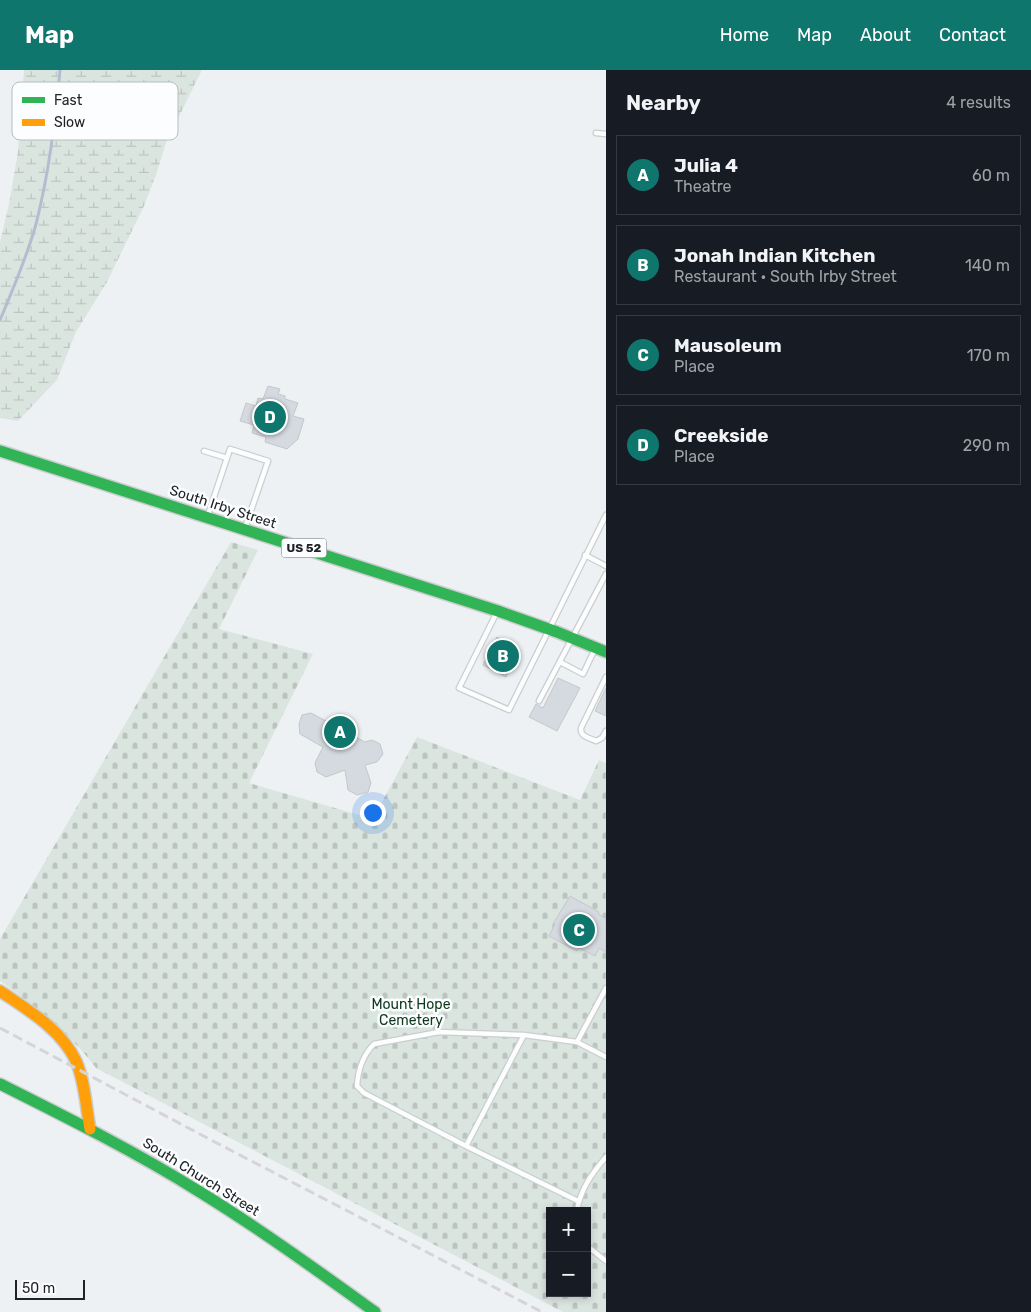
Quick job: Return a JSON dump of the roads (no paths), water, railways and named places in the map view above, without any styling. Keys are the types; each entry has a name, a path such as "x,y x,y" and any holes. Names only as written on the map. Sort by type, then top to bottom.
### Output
{"main road":[{"name":"South Irby Street","path":"0,451 498,611 601,650"},
{"path":"0,991 46,1023 69,1049 78,1068 90,1129"},
{"name":"South Church Street","path":"0,1084 117,1143 198,1191 375,1312"}],"lane":[{"path":"596,134 606,134"},
{"path":"208,517 230,449 268,461 245,529"},
{"path":"204,451 226,458"},
{"path":"498,611 458,688 508,710 606,515"},
{"path":"585,555 606,566"},
{"path":"540,701 606,574"},
{"path":"560,662 583,674 601,650"},
{"path":"606,676 580,728 580,732 596,741 602,738 606,731"},
{"path":"577,1042 606,988"},
{"path":"578,1201 364,1093 357,1086 357,1075 368,1050 374,1044 439,1032 524,1035 577,1042 606,1057"},
{"path":"466,1146 524,1035"},
{"path":"577,1207 583,1188 606,1157"},
{"path":"591,1249 606,1261"}],"waterway":[{"path":"59,82 60,70"},
{"path":"0,320 24,261 36,224 45,186 52,140"}],"railway":[{"path":"0,1028 542,1312"}],"place":[{"name":"Creekside","path":"270,417"},
{"name":"Jonah Indian Kitchen","path":"503,656"},
{"name":"Julia 4","path":"340,732"},
{"name":"Mausoleum","path":"579,930"}],"park label":[{"name":"Mount Hope Cemetery","path":"411,1012"}]}
